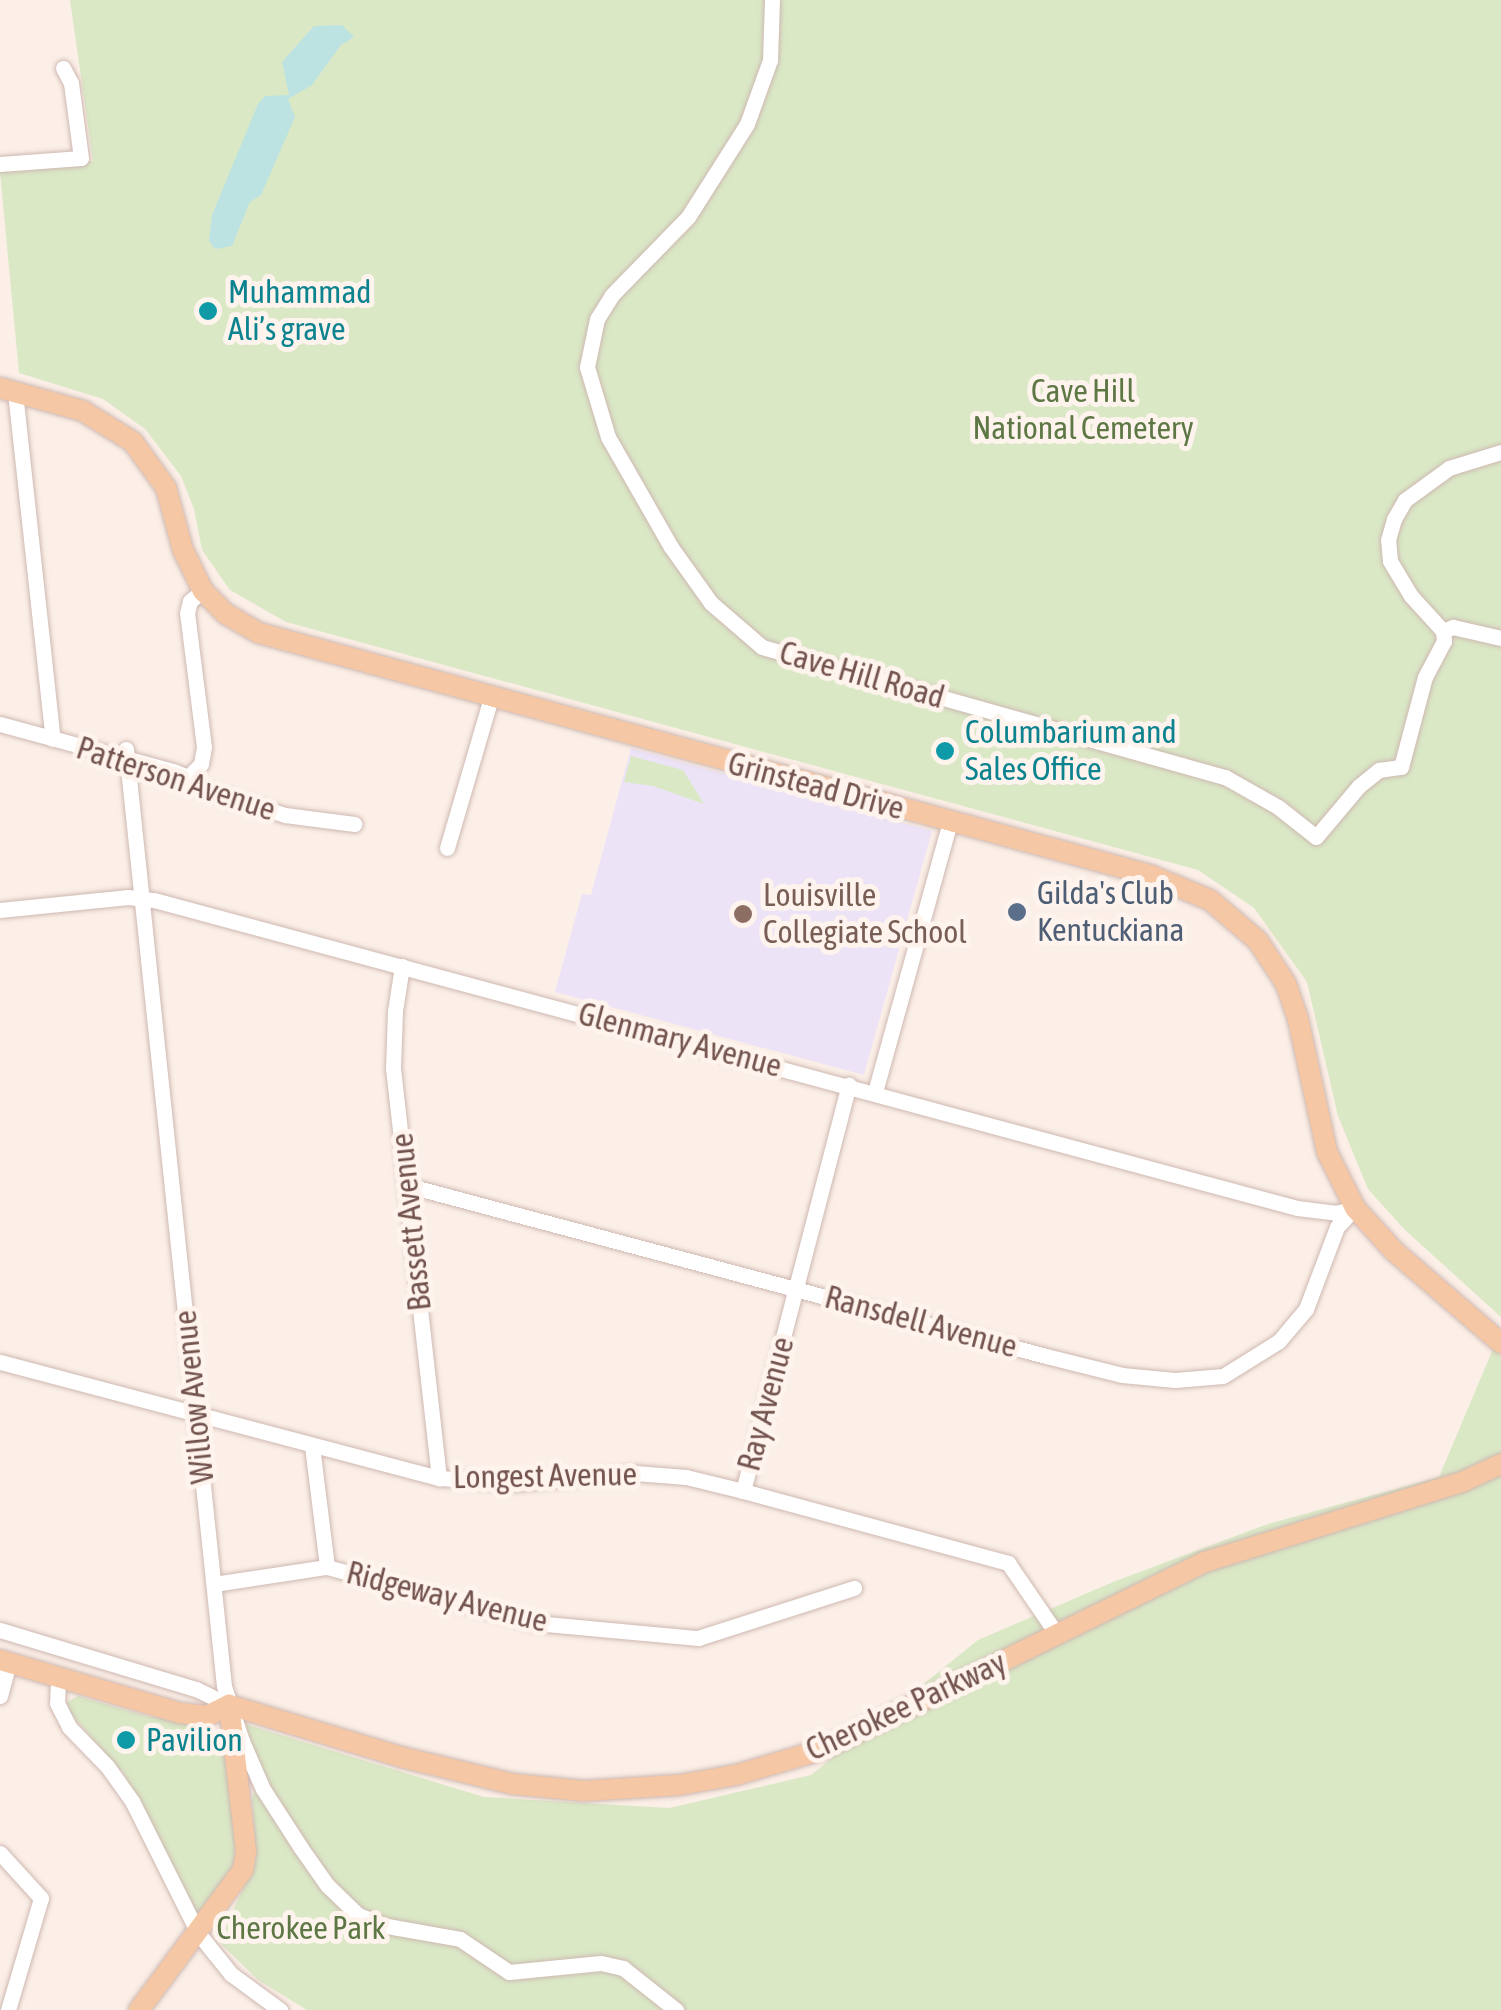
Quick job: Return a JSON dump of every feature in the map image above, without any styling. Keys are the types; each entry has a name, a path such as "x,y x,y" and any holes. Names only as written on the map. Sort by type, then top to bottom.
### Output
{"main road":[{"name":"Grinstead Drive","path":"8,390 83,411 143,452 166,488 183,550 203,590 226,614 259,633 1176,884 1210,900 1246,927 1268,954 1292,1000 1326,1152 1355,1208 1402,1257 1501,1343"},
{"name":"Cherokee Parkway","path":"4,1661 180,1713 207,1716 228,1705 451,1771 546,1788 624,1790 736,1774 820,1750 910,1710 1056,1633 1237,1550 1462,1482 1501,1464"},
{"name":"Willow Avenue","path":"139,2010 236,1882 245,1860 228,1705"}],"street":[{"name":"Cave Hill Road","path":"772,0 770,60 747,124 688,217 612,295 597,320 587,367 598,412 630,478 688,573 737,628 762,647 786,656 1225,776 1278,807 1316,837 1358,786 1379,770 1401,768 1425,677 1444,642 1443,631"},
{"path":"0,164 80,158 71,82 63,68"},
{"path":"8,390 53,739"},
{"path":"1501,452 1436,476 1404,500 1388,540 1390,560 1411,596 1443,631 1454,627 1501,638"},
{"path":"188,777 201,764 204,747 188,613 190,602 203,590"},
{"path":"448,848 491,698"},
{"name":"Patterson Avenue","path":"0,724 127,754 188,777 194,786 285,816 354,824"},
{"name":"Willow Avenue","path":"127,754 228,1705"},
{"path":"876,1092 950,822"},
{"name":"Glenmary Avenue","path":"0,910 141,899 876,1092 1296,1208 1327,1212 1355,1208"},
{"name":"Bassett Avenue","path":"402,966 392,1040 439,1478"},
{"name":"Ray Avenue","path":"743,1490 849,1085"},
{"name":"Ransdell Avenue","path":"406,1184 1122,1374 1207,1378 1253,1362 1290,1331 1318,1284 1336,1226 1355,1208"},
{"name":"Longest Avenue","path":"0,1362 439,1478 514,1483 635,1473 686,1477 743,1490 1008,1563 1056,1633"},
{"path":"312,1446 327,1568"},
{"name":"Ridgeway Avenue","path":"214,1584 327,1568 535,1623 698,1638 854,1588"},
{"name":"Cherokee Parkway","path":"0,1630 196,1688 228,1705"},
{"path":"0,1696 4,1661"},
{"path":"58,1678 56,1704 68,1727 107,1766 132,1801 198,1933 232,1974 280,2010"},
{"path":"228,1705 271,1802 317,1872 358,1915 387,1926 460,1938 509,1972 601,1962 623,1968 676,2010"},
{"path":"0,1854 41,1898 8,2010"}],"shaded area":[{"name":"Louisville Collegiate School","path":"631,748 932,831 864,1075 555,992 582,894 591,895"}],"green space":[{"name":"Cave Hill National Cemetery","path":"70,0 1501,0 1501,1317 1404,1229 1368,1189 1338,1116 1307,982 1254,908 1198,870 286,622 230,590 202,550 194,509 181,476 145,429 103,399 19,373 0,172 93,161"},
{"path":"631,756 683,770 704,804 653,786 624,782"},
{"name":"Cherokee Park","path":"1493,1349 1501,1355 1501,2010 307,2010 258,1980 219,1942 256,1859 252,1797 262,1774 245,1724 484,1797 669,1808 811,1775 978,1640 1113,1582 1265,1525 1439,1477"},
{"path":"78,1696 147,1716 207,1726 224,1741 238,1841 235,1861 201,1913 195,1911 124,1774 69,1712 67,1702"}],"water":[{"path":"342,25 354,37 341,45 312,85 288,99 295,117 261,195 250,202 232,246 215,249 209,241 212,215 258,104 265,96 289,95 282,62 314,26"}],"place":[{"name":"Muhammad Ali’s grave","path":"208,311"},
{"name":"Columbarium and Sales Office","path":"945,751"},
{"name":"Gilda's Club Kentuckiana","path":"1017,912"},
{"name":"Louisville Collegiate School","path":"743,914"},
{"name":"Pavilion","path":"126,1740"}]}
